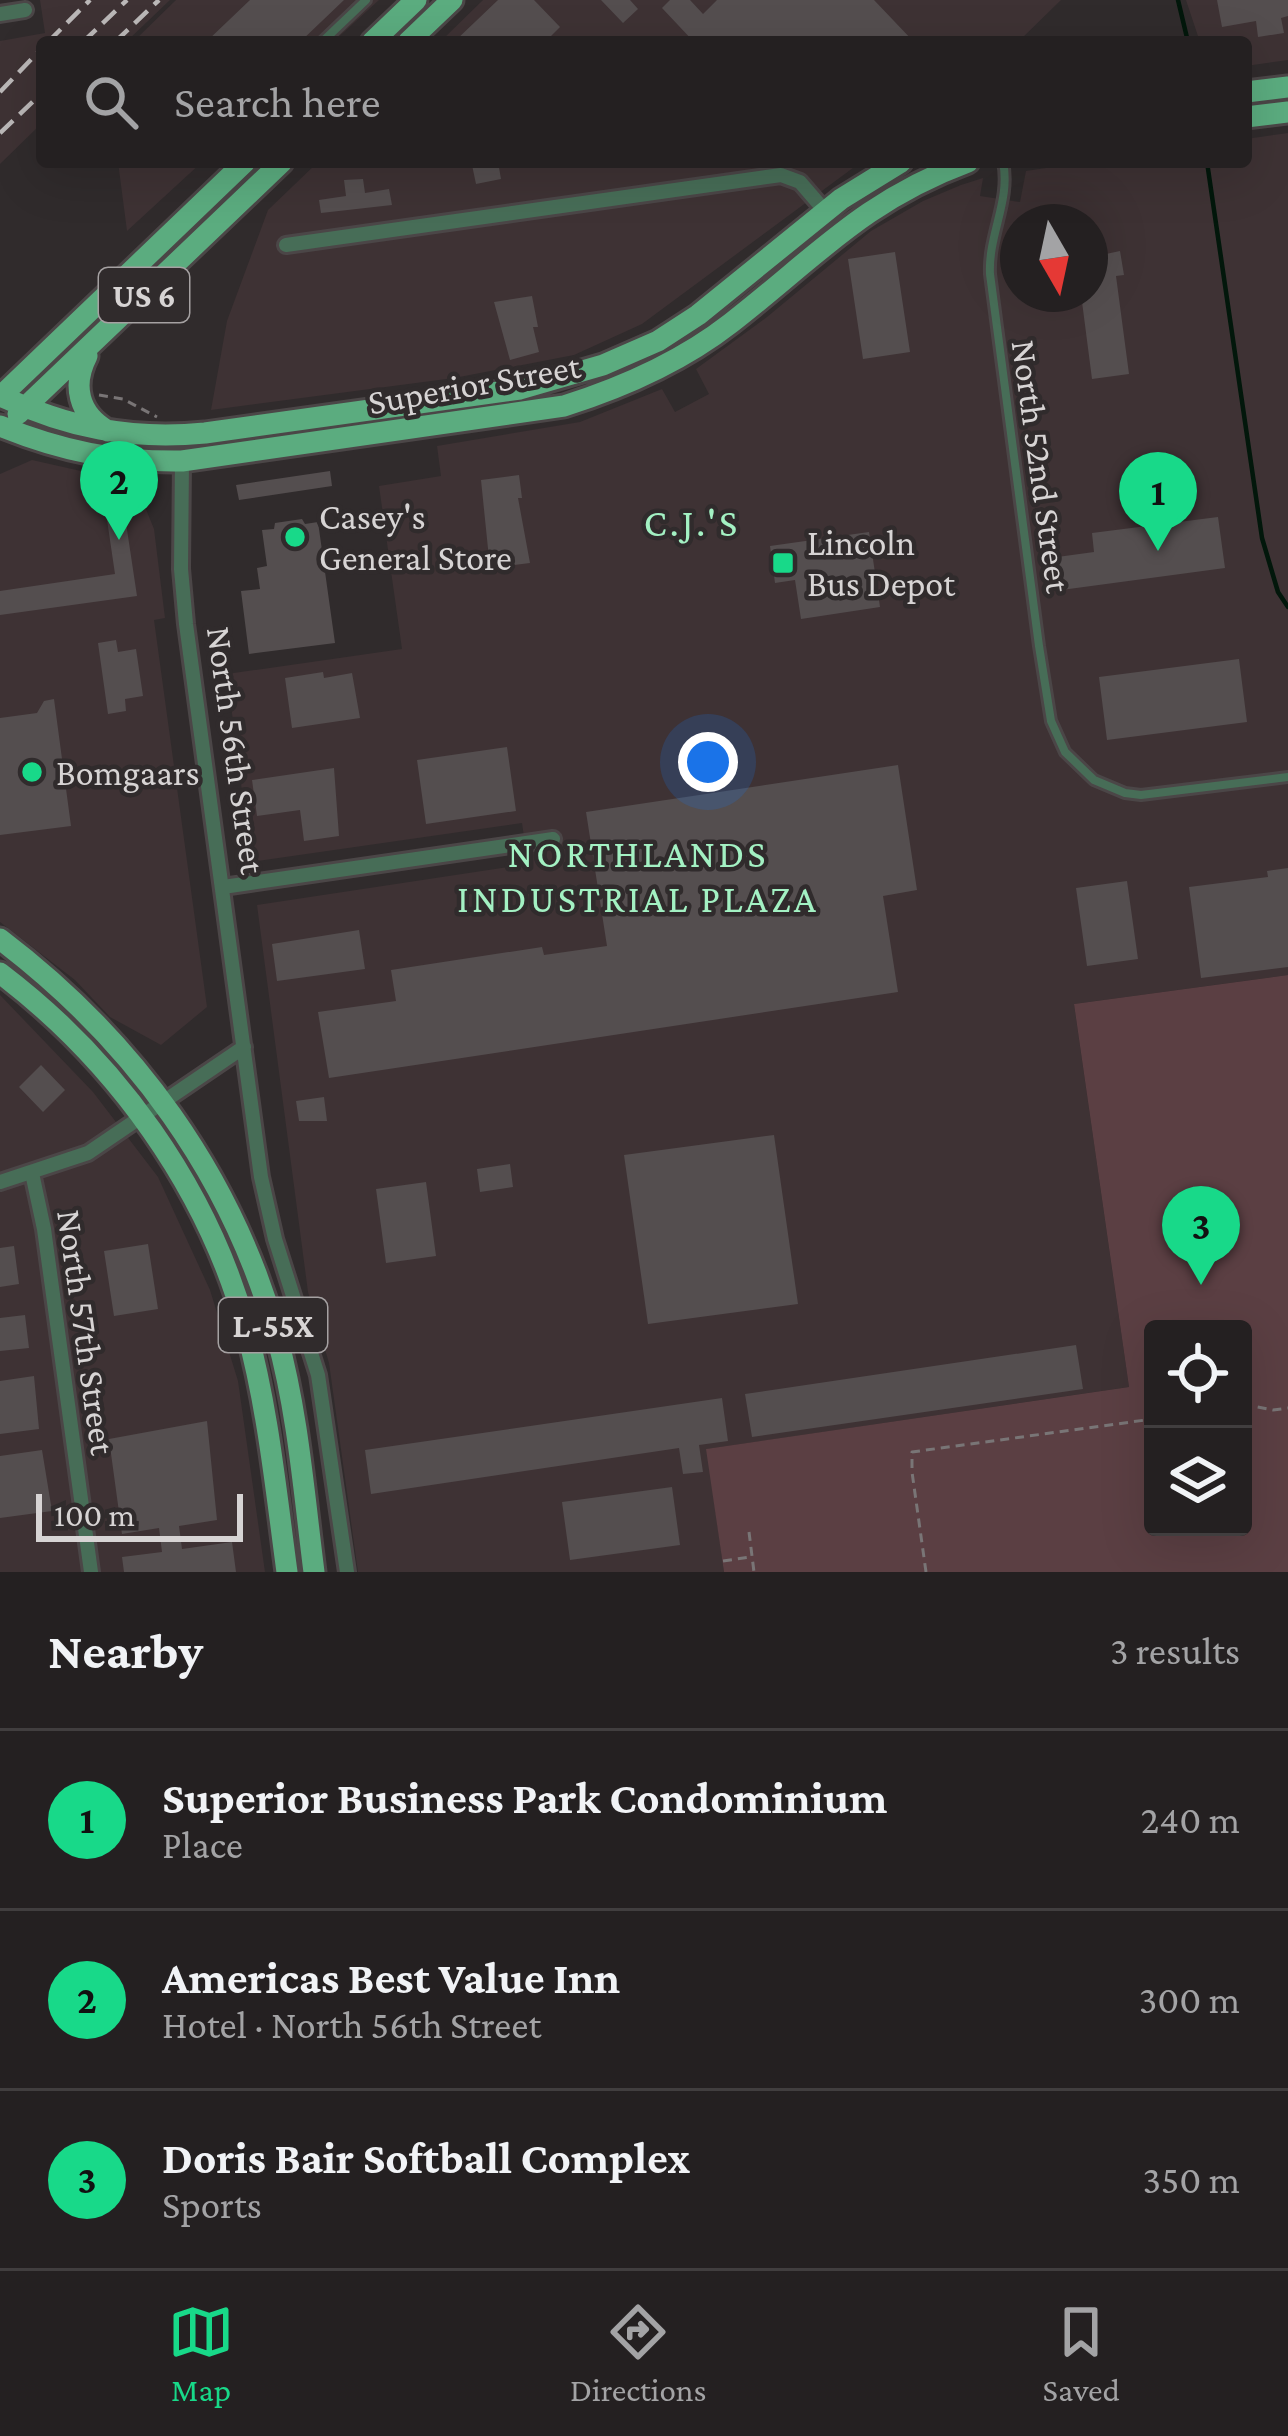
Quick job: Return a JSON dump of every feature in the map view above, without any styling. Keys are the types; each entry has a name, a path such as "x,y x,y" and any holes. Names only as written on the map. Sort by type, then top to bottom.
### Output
{"main road":[{"path":"377,36 416,0"},
{"path":"414,36 452,0"},
{"path":"1252,91 1288,87"},
{"path":"1252,116 1288,112"},
{"name":"US 6","path":"0,396 238,168"},
{"name":"US 6","path":"2,429 277,168"},
{"name":"Superior Street","path":"0,396 64,423 114,434 205,434 570,377 624,357 678,329 825,211 892,168"},
{"name":"Superior Street","path":"2,429 86,455 182,461 529,412 602,394 670,364 866,212 953,168"},
{"path":"94,342 76,379 80,398 97,424 114,434"},
{"name":"L-55X","path":"0,939 98,1023 163,1101 221,1197 263,1294 286,1376 314,1572"},
{"name":"L-55X","path":"0,974 78,1040 141,1116 199,1211 239,1303 259,1381 287,1572"}],"street":[{"path":"0,14 25,10"},
{"path":"286,245 761,177 789,176 825,211"},
{"name":"North 56th Street","path":"182,461 186,624 244,1047 270,1220 311,1345 323,1398 347,1572"},
{"path":"223,886 553,839"},
{"path":"0,1182 88,1153 244,1047"},
{"name":"North 57th Street","path":"32,1173 44,1229 91,1572"}],"lane":[{"path":"328,36 366,0"},
{"name":"North 52nd Street","path":"1004,168 1006,188 992,239 990,274 1052,721 1065,752 1080,770 1108,788 1141,795 1288,777"}],"path":[{"path":"80,398 90,394 123,399 167,419"},
{"path":"1252,1406 1288,1408"},
{"path":"926,1572 913,1452 1144,1420"},
{"path":"748,1532 754,1572"},
{"path":"723,1561 752,1556"}],"shaded area":[{"path":"40,0 170,0 132,36 36,36 36,129 0,164 0,41 45,33"},
{"path":"176,0 379,0 340,36 139,36"},
{"path":"483,0 1061,0 1024,36 446,36"},
{"path":"1186,0 1288,0 1288,60 1252,65 1252,36 1198,36"},
{"path":"1288,133 1288,975 1074,1004 1129,1387 707,1449 724,1572 358,1572 329,1363 308,1292 257,905 528,864 522,823 251,862 227,674 402,649 379,486 441,476 437,446 580,422 662,389 675,412 709,394 696,369 871,231 923,201 983,178 980,196 1020,202 1026,171 1252,168 1252,138"},
{"path":"119,168 195,168 127,231"},
{"path":"312,168 853,168 642,324 574,355 454,378 211,410 227,321 268,210"},
{"path":"32,460 121,480 143,502 154,529 165,618 154,620 207,1007 161,1045 110,1017 75,980 0,922 0,474"},
{"path":"1288,975 1288,1572 724,1572 706,1449 1129,1387 1074,1004"},
{"path":"0,995 93,1092 158,1177 210,1290 238,1381 265,1572 0,1572"}],"building":[{"path":"250,0 344,0 306,36 212,36"},
{"path":"498,0 534,0 560,27 551,36 460,36"},
{"path":"601,0 630,0 638,9 623,23"},
{"path":"670,0 690,0 703,14 717,0 874,0 908,36 688,36 662,8"},
{"path":"1217,0 1288,0 1288,16 1281,18 1284,33 1258,37 1256,21 1222,27"},
{"path":"473,168 499,168 501,179 476,184"},
{"path":"363,179 365,193 389,189 392,205 321,213 319,200 346,196 344,180"},
{"path":"1120,251 1124,275 1116,276 1129,374 1092,379 1083,312 1108,312 1108,254"},
{"path":"895,252 910,352 863,359 848,259"},
{"path":"532,296 539,352 510,360 494,302"},
{"path":"330,471 332,486 239,500 236,485"},
{"path":"519,475 522,498 518,498 530,563 490,568 481,480"},
{"path":"123,503 137,596 0,615 0,591 115,574 105,506"},
{"path":"1218,517 1225,568 1054,591 1050,558 1094,552 1092,533"},
{"path":"302,519 305,524 318,522 335,643 249,654 241,591 260,589 257,568 267,566 262,530"},
{"path":"869,532 880,607 801,619 795,580 775,583 770,546"},
{"path":"116,640 118,652 136,649 143,696 125,699 126,711 108,714 98,643"},
{"path":"1239,659 1247,722 1107,740 1099,677"},
{"path":"323,672 324,678 352,673 360,718 292,728 285,678"},
{"name":"Bomgaars","path":"54,699 71,826 0,835 0,718 37,713 44,701"},
{"path":"507,747 516,811 426,824 417,760"},
{"path":"898,765 917,890 883,896 898,992 329,1078 318,1012 396,1001 391,970 542,947 544,955 607,946 586,812"},
{"path":"334,768 339,836 304,841 300,810 257,816 252,780"},
{"path":"1288,868 1288,967 1201,978 1189,887 1268,877 1267,871"},
{"path":"1127,881 1138,959 1087,966 1076,888"},
{"path":"359,930 365,969 277,981 272,944"},
{"path":"41,1065 65,1090 43,1112 19,1087"},
{"path":"324,1097 327,1121 299,1121 296,1101"},
{"path":"774,1135 798,1304 648,1324 624,1155"},
{"path":"510,1164 513,1187 480,1192 477,1169"},
{"path":"426,1182 436,1256 386,1263 376,1189"},
{"path":"148,1244 158,1309 114,1316 104,1251"},
{"path":"14,1246 19,1284 0,1287 0,1248"},
{"path":"25,1315 29,1348 0,1351 0,1318"},
{"path":"1076,1345 1083,1389 752,1437 745,1394"},
{"path":"34,1376 39,1429 0,1434 0,1381"},
{"path":"722,1398 728,1441 699,1445 703,1472 683,1474 679,1448 371,1494 365,1450"},
{"path":"207,1421 217,1520 179,1526 182,1549 232,1542 236,1572 124,1572 122,1557 162,1552 159,1528 122,1534 109,1439"},
{"path":"42,1450 52,1511 0,1518 0,1456"},
{"path":"672,1487 680,1545 570,1560 562,1502"}],"waterway":[{"path":"1178,0 1187,36"},
{"path":"1208,168 1262,538 1278,592 1288,607"}],"railway":[{"path":"54,36 90,0"},
{"path":"89,36 127,0"},
{"path":"121,36 159,0"},
{"path":"0,92 36,54"},
{"path":"0,133 36,99"}],"place":[{"name":"Casey's General Store","path":"295,537"},
{"name":"Americas Best Value Inn","path":"119,540"},
{"name":"Superior Business Park Condominium","path":"1158,551"},
{"name":"Lincoln Bus Depot","path":"783,563"},
{"name":"Bomgaars","path":"32,772"},
{"name":"Doris Bair Softball Complex","path":"1201,1285"}],"district":[{"name":"C.J.'S","path":"692,522"},
{"name":"NORTHLANDS INDUSTRIAL PLAZA","path":"638,876"}]}
